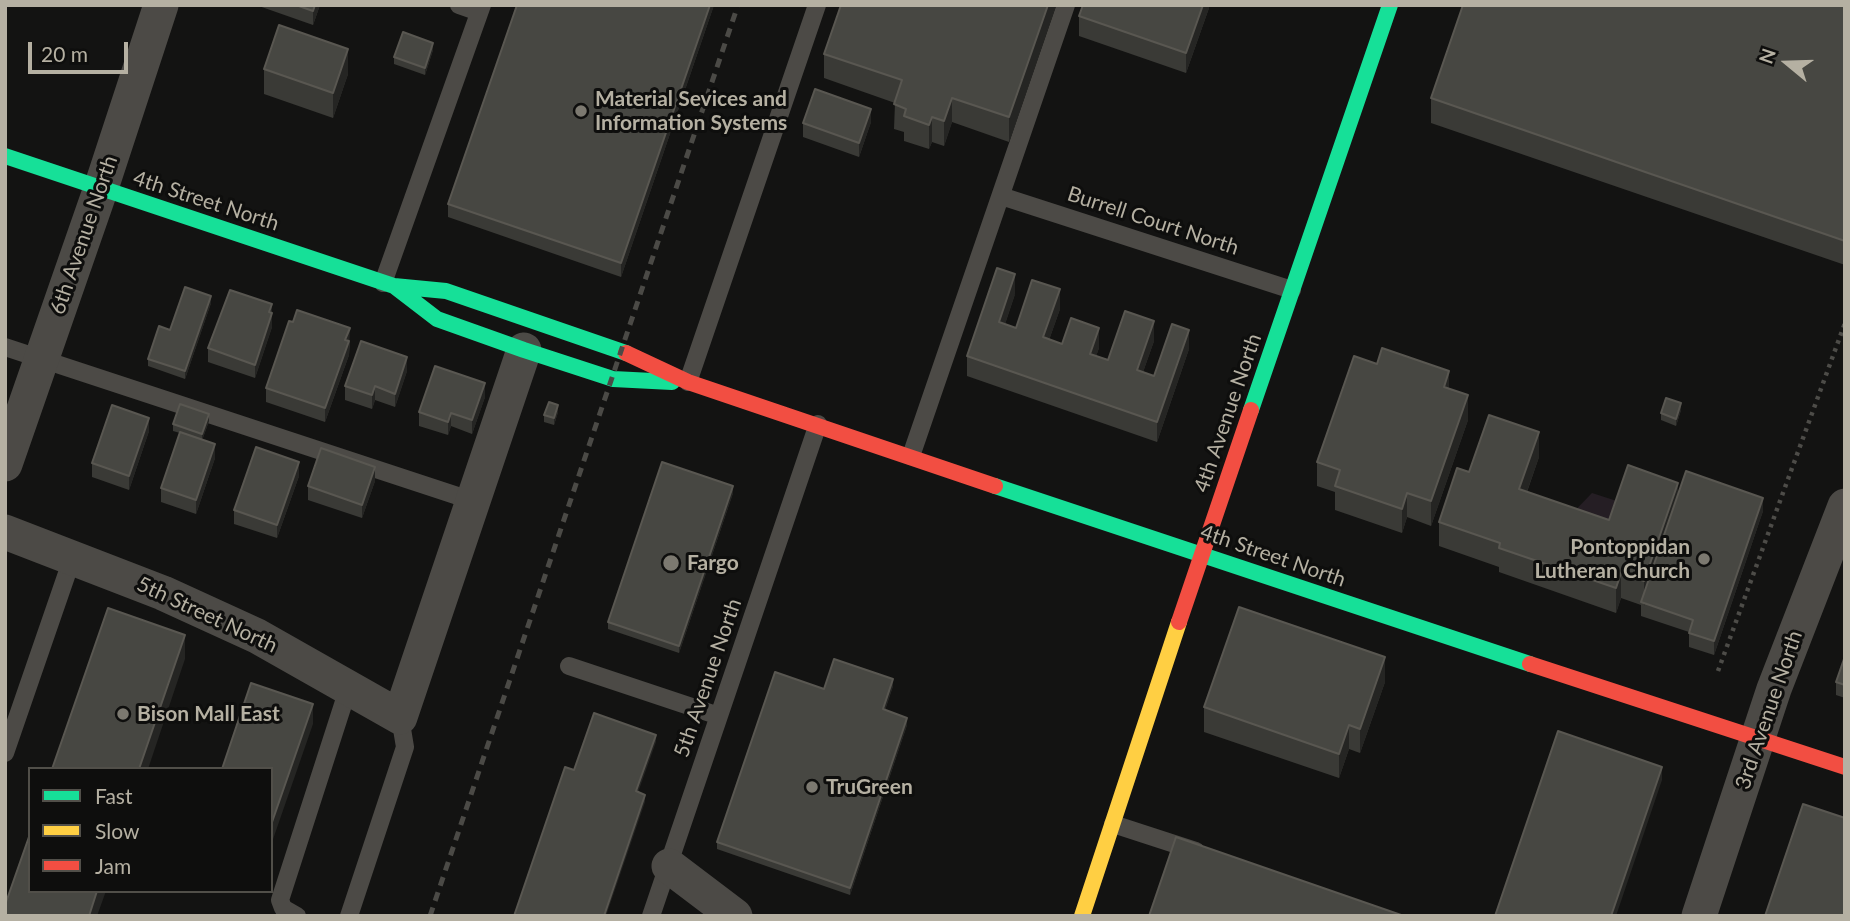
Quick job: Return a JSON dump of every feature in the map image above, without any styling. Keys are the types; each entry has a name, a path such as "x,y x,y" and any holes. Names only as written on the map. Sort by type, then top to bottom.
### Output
{"street":[{"name":"6th Avenue North","path":"5,464 161,5"},
{"name":"4th Avenue North","path":"1082,916 1388,6"},
{"name":"4th Street North","path":"5,156 389,284 446,291 622,351 688,382 1845,767"},
{"name":"4th Street North","path":"389,284 437,319 524,350 613,379 688,382"},
{"path":"400,717 524,350"},
{"name":"3rd Avenue North","path":"1699,916 1774,689 1845,506"},
{"name":"5th Street North","path":"5,532 73,556 163,593 257,636 400,717"},
{"path":"669,866 735,916"}],"lane":[{"path":"389,284 481,9 459,5"},
{"path":"688,382 817,5"},
{"path":"911,456 1066,5"},
{"name":"Burrell Court North","path":"1001,195 1292,289"},
{"path":"5,347 473,501"},
{"name":"5th Avenue North","path":"651,916 818,424"},
{"path":"5,753 73,556"},
{"path":"569,666 719,716"},
{"path":"297,916 283,908 280,900 349,686"},
{"path":"349,916 405,747 400,717"},
{"path":"1113,824 1214,857"}],"path":[{"path":"1718,671 1845,323"}],"shaded area":[{"path":"1592,493 1623,503 1609,545 1559,527"}],"building":[{"path":"296,5 315,5 313,11"},
{"name":"Material Sevices and Information Systems","path":"517,5 710,5 621,263 448,204"},
{"path":"841,5 1048,5 1009,117 952,98 944,121 932,117 929,125 904,116 906,109 894,104 902,80 824,54"},
{"path":"1083,5 1203,5 1186,53 1079,16"},
{"path":"1463,5 1845,5 1845,241 1431,98"},
{"path":"279,25 348,49 333,93 264,69"},
{"path":"403,32 433,43 425,68 394,57"},
{"path":"815,89 871,109 859,143 803,123"},
{"path":"997,268 1015,274 999,322 1016,328 1032,280 1060,289 1043,337 1062,344 1071,318 1099,328 1090,354 1108,360 1125,311 1154,321 1137,370 1154,376 1172,324 1189,330 1157,422 967,356"},
{"path":"185,287 211,296 185,371 148,359 159,326 170,330"},
{"path":"230,290 272,304 269,312 272,313 255,365 208,348"},
{"path":"297,310 350,328 345,340 349,341 325,408 266,388 289,321 293,322"},
{"path":"361,341 407,357 395,394 375,386 372,395 345,386"},
{"path":"1382,348 1449,371 1444,387 1468,395 1431,501 1407,493 1402,509 1335,486 1340,470 1317,462 1354,356 1377,364"},
{"path":"435,366 485,383 472,420 451,413 448,422 419,412"},
{"path":"1666,398 1681,403 1676,419 1661,413"},
{"path":"549,402 558,405 554,418 544,415"},
{"path":"180,404 209,414 202,434 173,424"},
{"path":"112,405 149,418 129,476 92,463"},
{"path":"1489,415 1539,432 1519,489 1609,520 1628,465 1678,483 1644,581 1621,573 1616,588 1499,548 1500,543 1439,522 1457,468 1469,472"},
{"path":"180,432 215,444 196,500 161,488"},
{"path":"256,447 299,462 277,525 234,510"},
{"path":"321,448 375,467 362,505 308,486"},
{"name":"Fargo","path":"662,462 733,486 679,646 608,622"},
{"name":"Pontoppidan Lutheran Church","path":"1686,471 1763,498 1714,641 1689,633 1693,620 1641,602"},
{"path":"1239,607 1385,657 1360,729 1349,725 1339,754 1204,707"},
{"name":"Bison Mall East","path":"108,608 185,635 140,767 53,767"},
{"path":"1845,656 1845,685 1836,682"},
{"name":"TruGreen","path":"834,659 893,679 883,709 907,718 850,888 717,842 775,672 824,689"},
{"path":"251,683 313,704 273,819 273,767 223,767"},
{"path":"594,713 656,735 636,791 645,795 604,916 514,916 565,767 574,770"},
{"path":"1558,731 1662,767 1611,916 1495,916"},
{"path":"1803,804 1845,818 1845,916 1765,916"},
{"path":"1176,837 1404,916 1149,916"},
{"path":"28,840 28,893 96,893 89,916 5,916 5,905"}],"railway":[{"path":"430,916 738,5"}],"traffic: fast":[{"path":"1251,410 1390,5"},
{"path":"5,156 394,286 446,291 626,353"},
{"path":"394,286 437,319 524,350 613,379 672,382"},
{"path":"995,486 1530,664"}],"traffic: slow":[{"path":"1082,916 1179,622"}],"traffic: jam":[{"path":"626,353 688,382 995,486"},
{"path":"1179,622 1251,410"},
{"path":"1530,664 1845,767"}],"place":[{"name":"Material Sevices and Information Systems","path":"581,111"},
{"name":"Pontoppidan Lutheran Church","path":"1704,559"},
{"name":"Fargo","path":"671,563"},
{"name":"Bison Mall East","path":"123,714"},
{"name":"TruGreen","path":"812,787"}]}
